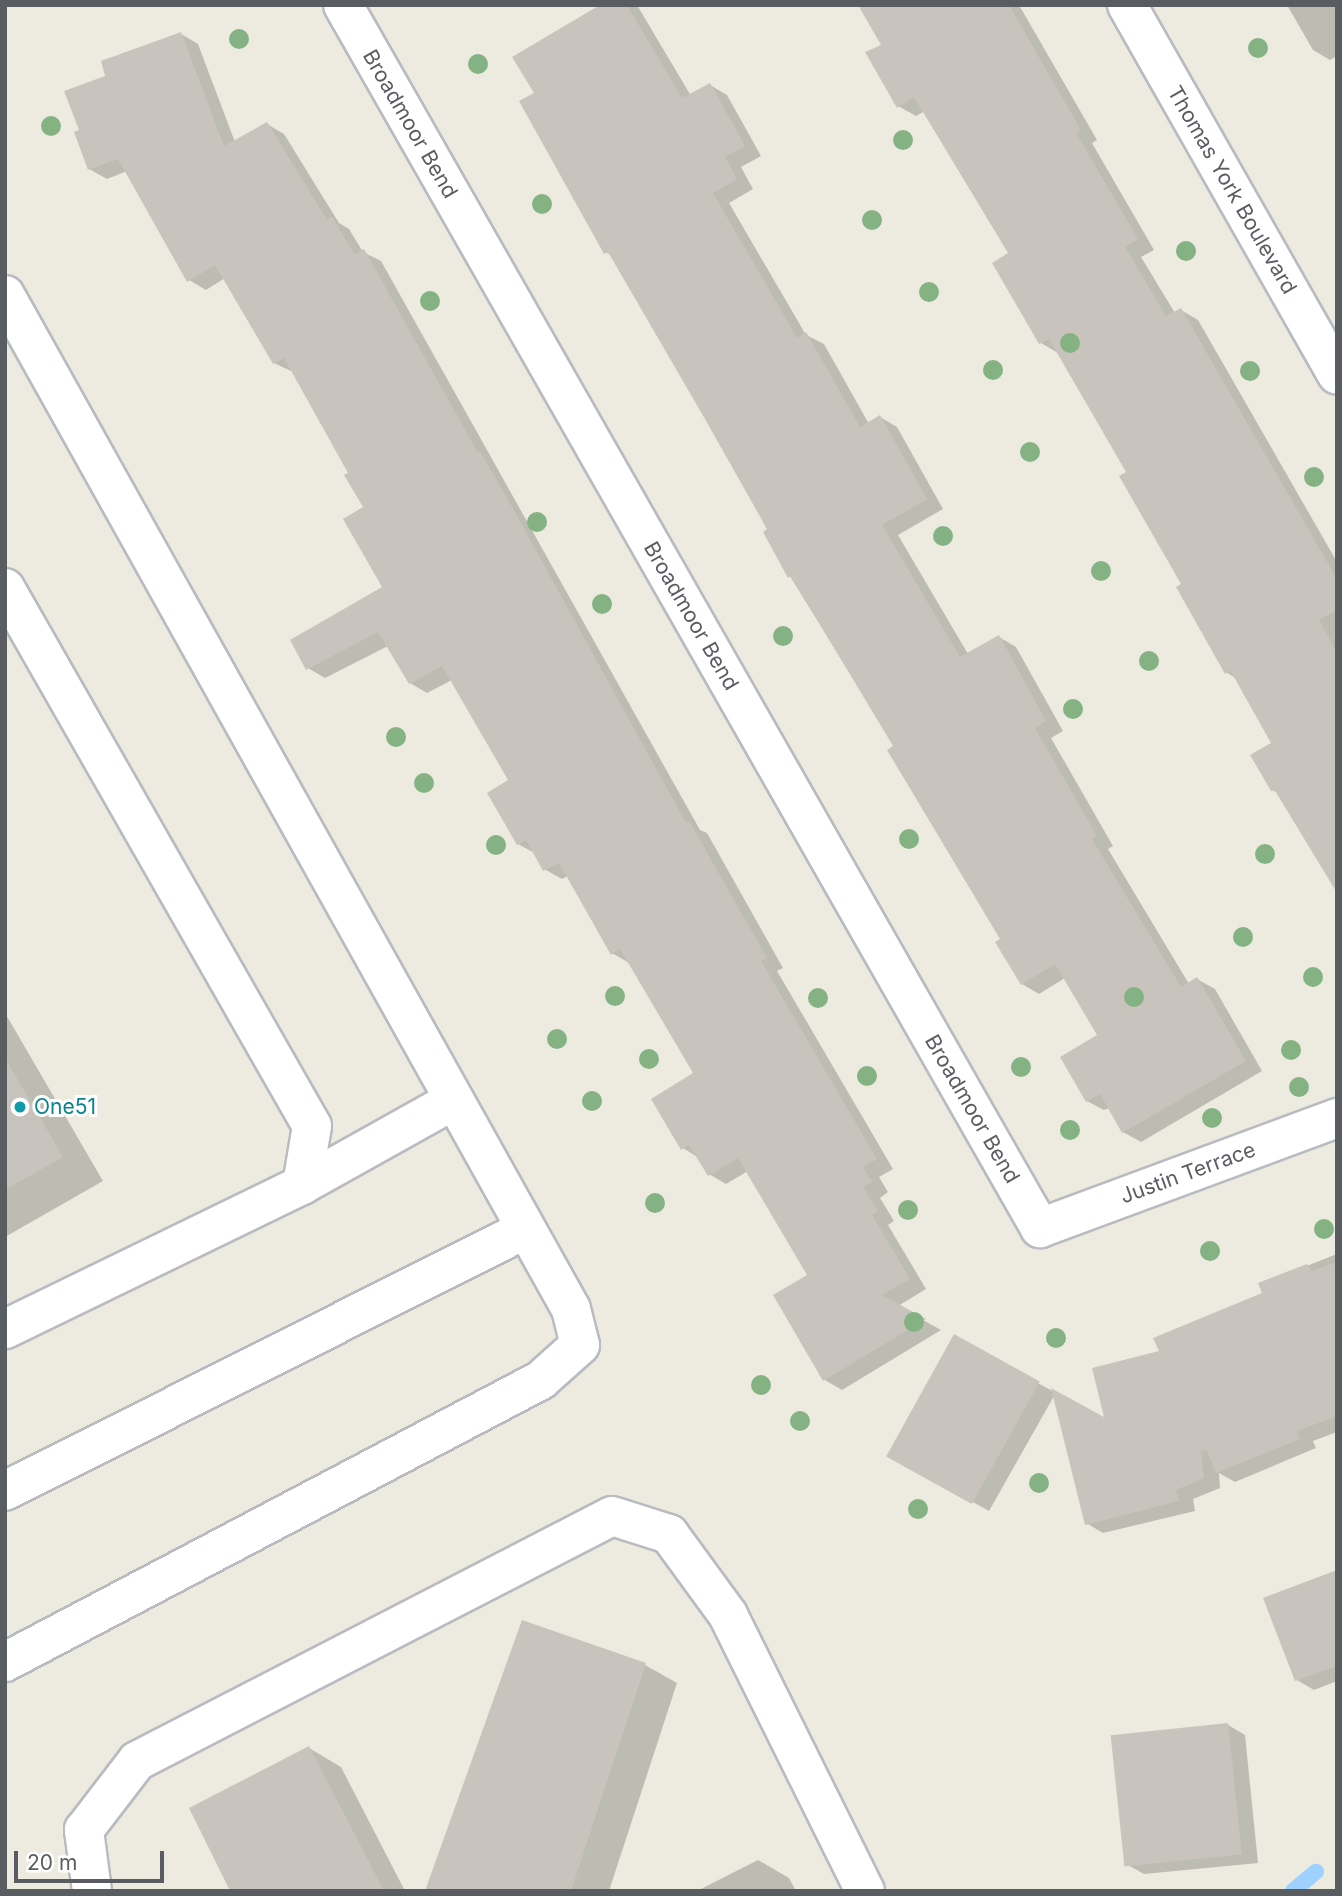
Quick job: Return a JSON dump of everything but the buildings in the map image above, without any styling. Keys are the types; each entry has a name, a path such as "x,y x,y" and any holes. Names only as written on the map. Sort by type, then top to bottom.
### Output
{"street":[{"name":"Broadmoor Bend","path":"343,5 1040,1228"},
{"name":"Thomas York Boulevard","path":"1127,5 1337,375"},
{"path":"5,295 570,1309 580,1345 541,1380 5,1662"},
{"path":"5,588 312,1126 302,1185"},
{"path":"5,1329 302,1185 454,1100"},
{"name":"Justin Terrace","path":"1040,1228 1337,1118"},
{"path":"5,1491 526,1229"},
{"path":"92,1891 84,1830 137,1761 612,1516 669,1534 728,1615 865,1891"}],"waterway":[{"path":"1293,1891 1316,1872"}],"place":[{"name":"One51","path":"20,1107"}]}
